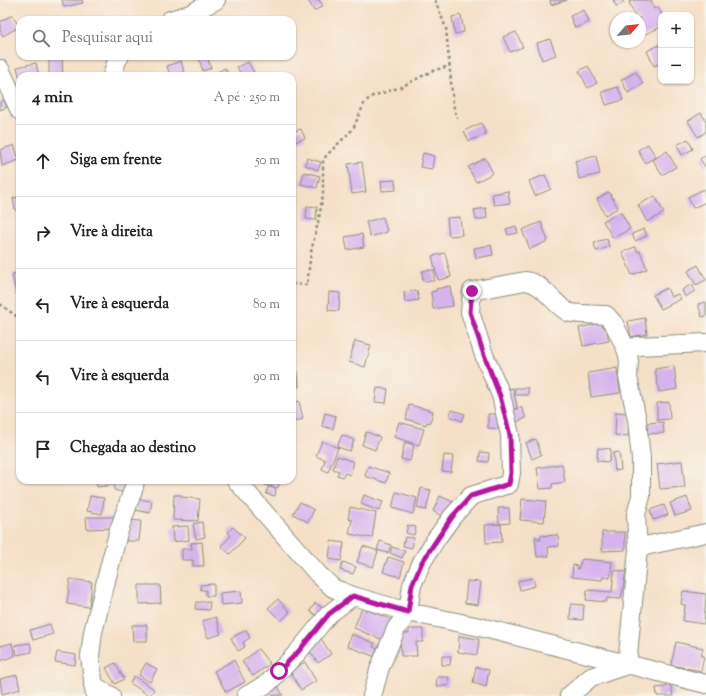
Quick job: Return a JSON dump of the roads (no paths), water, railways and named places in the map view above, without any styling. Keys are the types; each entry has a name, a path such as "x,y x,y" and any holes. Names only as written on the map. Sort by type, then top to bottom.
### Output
{"street":[{"path":"183,16 216,0"},
{"path":"113,72 117,60"},
{"path":"0,69 5,90 16,105"},
{"path":"372,696 396,629 408,612 412,585 422,562 452,517 471,496 509,484 511,473 510,435 500,396 484,355 470,312 472,291 525,281 533,282 541,287 552,300 569,312 606,315 614,324 627,350 631,397 637,420 641,459 641,496 636,514 638,550 628,665"},
{"path":"627,350 637,346 706,343"},
{"path":"111,696 94,690 90,656 93,632 118,532 134,484"},
{"path":"239,484 318,574 333,588 353,596 408,612 480,627 628,665 700,687"},
{"path":"638,550 646,546 706,533"},
{"path":"246,696 268,683 298,652 329,614 353,596"},
{"path":"569,696 591,677 628,665"}]}
